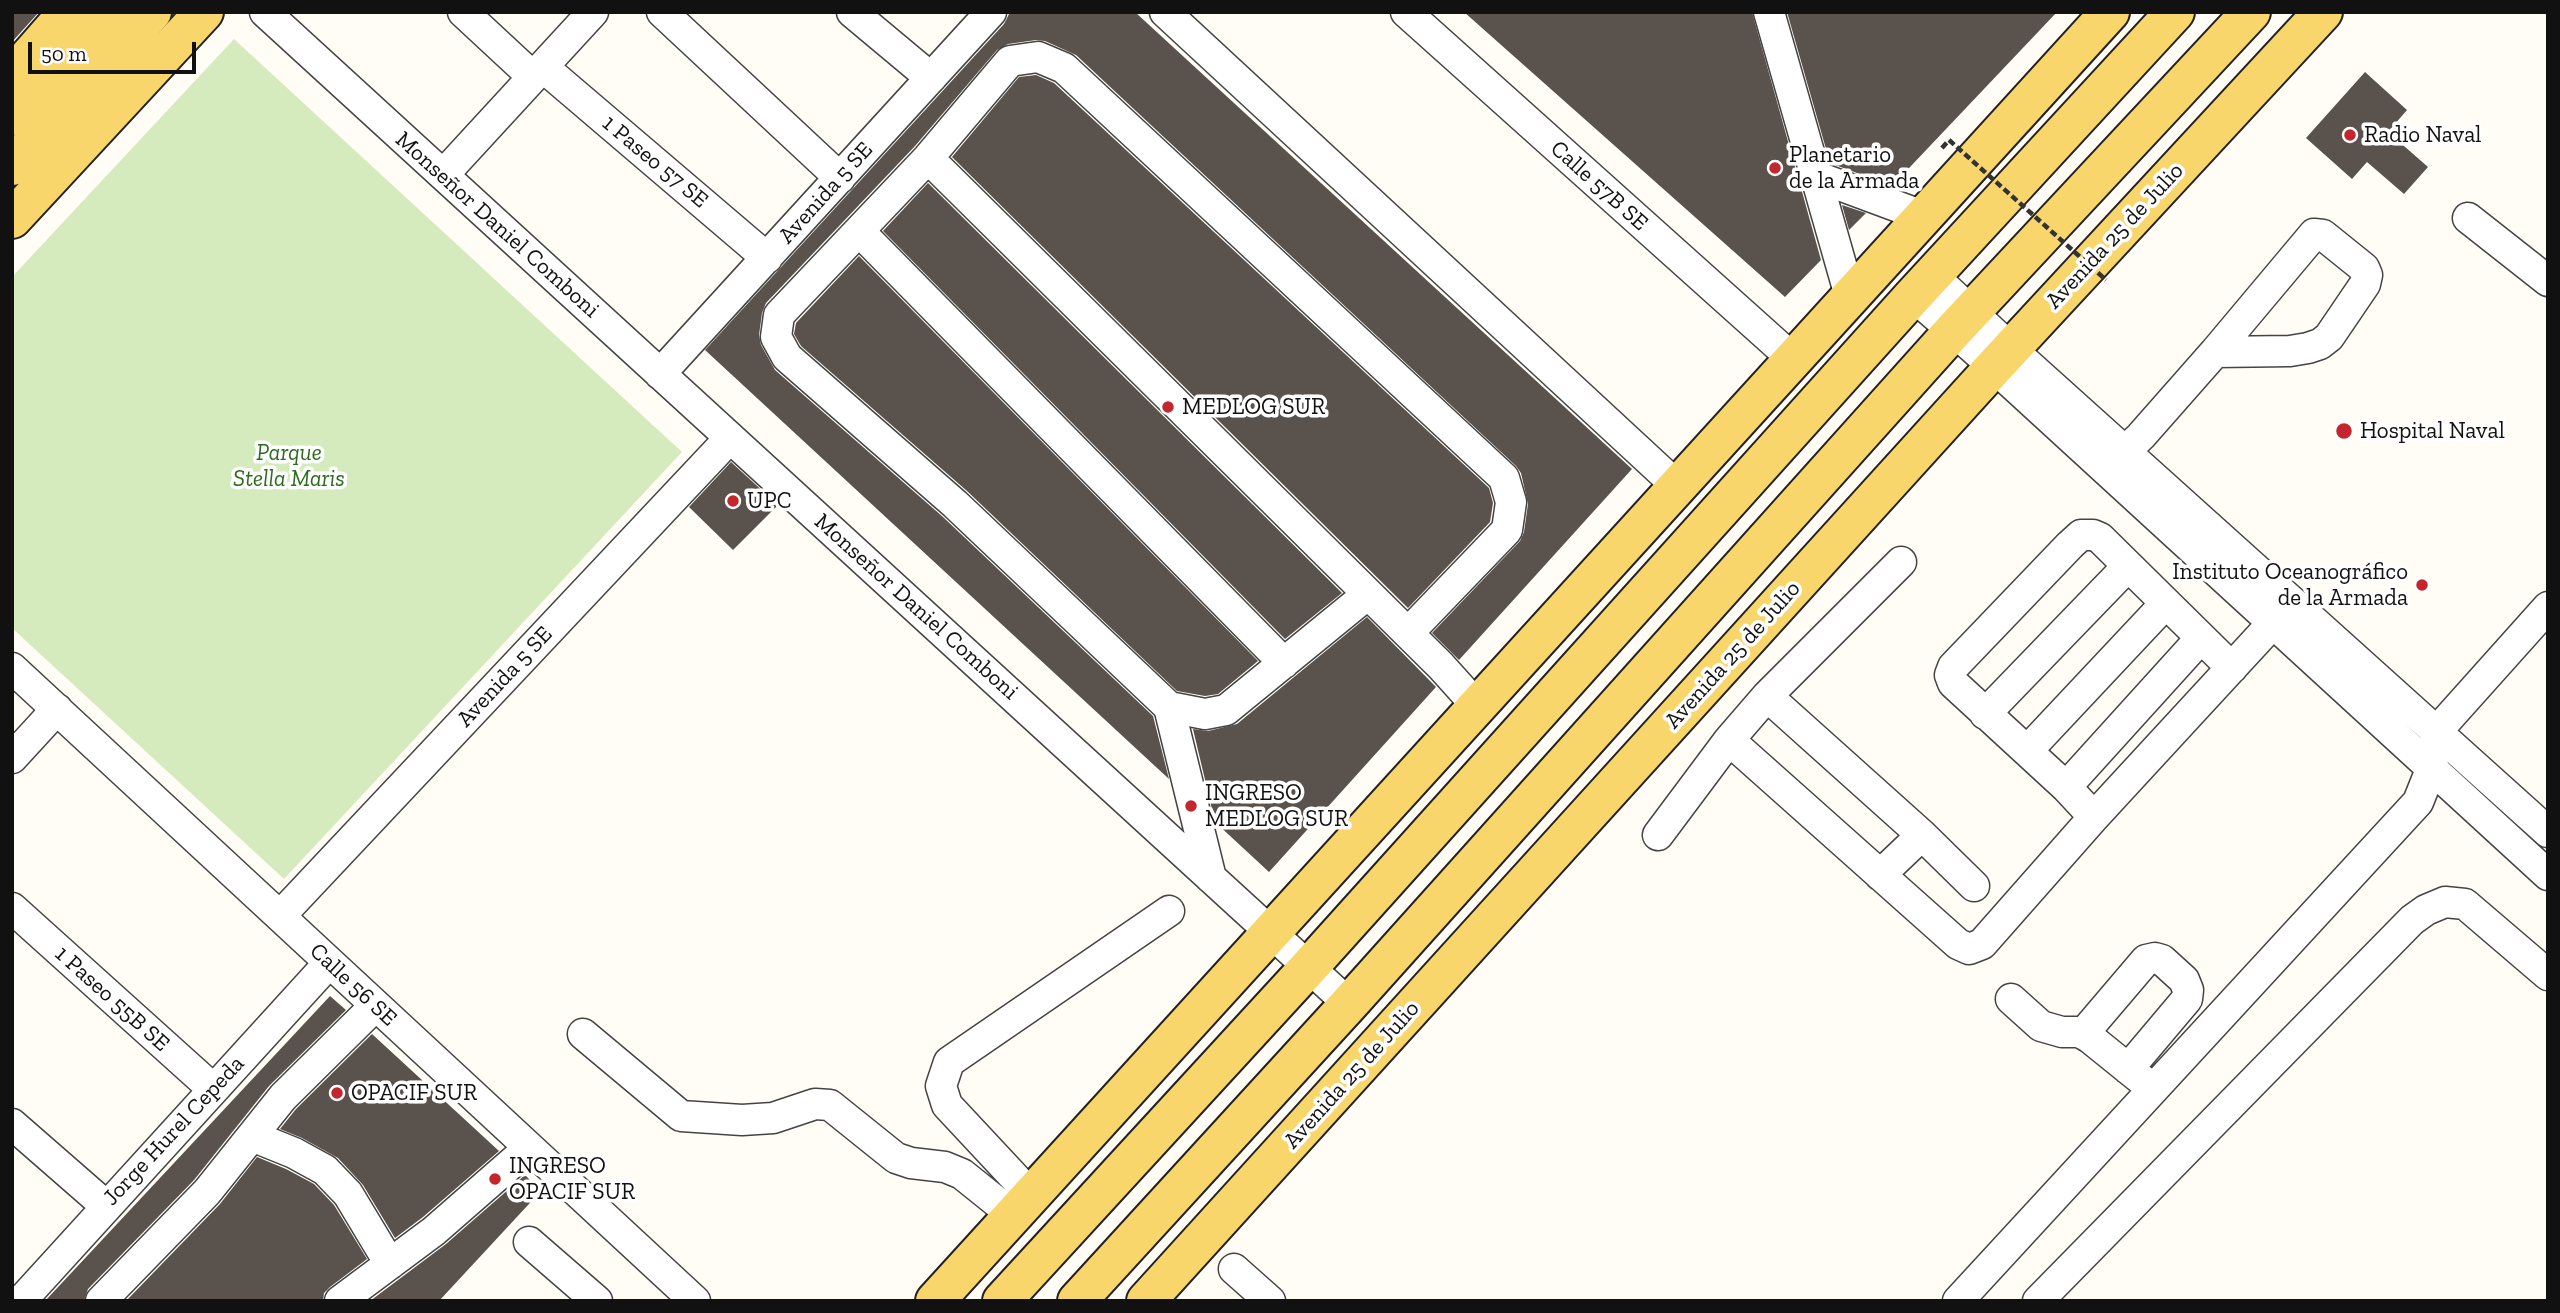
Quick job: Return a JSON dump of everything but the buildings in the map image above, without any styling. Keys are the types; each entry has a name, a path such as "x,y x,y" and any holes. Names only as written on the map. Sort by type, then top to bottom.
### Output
{"main road":[{"path":"12,76 68,12"},
{"path":"12,116 107,12"},
{"path":"12,166 152,12"},
{"path":"12,219 204,12"},
{"path":"934,1301 2109,12"},
{"path":"1002,1301 1309,967 1922,287 2175,12"},
{"path":"1077,1301 1349,1004 1972,310 2251,12"},
{"name":"Avenida 25 de Julio","path":"1146,1301 2003,358 2323,12"},
{"path":"1919,369 1924,348 1920,334 1910,326 1922,287 1951,267 1966,288 1979,291 1972,310"},
{"path":"1400,1023 1455,886"}],"street":[{"name":"Monseñor Daniel Comboni","path":"265,12 1349,1004"},
{"name":"1 Paseo 57 SE","path":"463,12 767,258"},
{"path":"443,175 593,12"},
{"path":"662,12 840,178"},
{"path":"852,12 931,78"},
{"name":"Avenida 5 SE","path":"660,374 991,12"},
{"path":"1166,12 1677,486"},
{"name":"Calle 57B SE","path":"1406,12 1793,359"},
{"path":"1769,12 1850,296"},
{"path":"1211,878 1169,707 956,504 787,357 776,337 779,315 928,158 1010,61 1038,57 1064,68 1504,478 1511,502 1507,530 1408,633"},
{"path":"928,158 1408,633 1477,706"},
{"path":"1815,176 1923,216"},
{"path":"2468,218 2548,281"},
{"path":"859,231 1284,663"},
{"path":"2116,461 2215,352 2314,234 2323,235 2364,268 2367,275 2365,284 2329,337 2320,344 2290,351 2215,352"},
{"path":"1922,287 1972,310 2003,358 2116,461 2437,731 2548,832"},
{"name":"Avenida 5 SE","path":"280,916 730,438"},
{"path":"2116,461 2272,624 2548,875"},
{"path":"2094,817 1954,682 1950,675 1953,667 2070,545 2081,535 2093,535 2100,538 2232,668"},
{"path":"1658,835 1729,740 1767,696 1901,562"},
{"path":"1985,714 2128,566"},
{"path":"1169,707 1205,714 1226,710 1368,594"},
{"path":"2027,751 2166,603"},
{"path":"1958,1301 2418,802 2432,767 2437,731 2548,607"},
{"path":"1729,740 1958,944 1969,949 1982,944 2094,817 2272,624"},
{"path":"2066,788 2201,638"},
{"name":"Calle 56 SE","path":"12,668 695,1301"},
{"path":"1767,696 1922,835 1974,886"},
{"path":"12,758 57,709"},
{"path":"1880,875 1922,835"},
{"path":"2038,1301 2412,920 2427,910 2445,902 2465,904 2548,975"},
{"name":"1 Paseo 55B SE","path":"12,908 213,1089"},
{"path":"1022,1205 947,1105 941,1086 949,1062 1169,911"},
{"path":"2083,1034 2147,960 2162,960 2184,980 2188,990 2186,999 2128,1069"},
{"name":"Jorge Hurel Cepeda","path":"20,1301 329,963"},
{"path":"2011,999 2041,1026 2083,1034 2153,1089"},
{"path":"101,1301 207,1192 283,1097 375,1006"},
{"path":"583,1034 681,1116 742,1120 773,1118 815,1104 830,1105 896,1158 911,1163 946,1167 1022,1205"},
{"path":"12,1124 106,1206"},
{"path":"251,1136 294,1153 325,1170 348,1194 390,1264"},
{"path":"340,1301 434,1231 529,1148"},
{"path":"529,1242 597,1301"},
{"path":"1234,1269 1270,1301"}],"path":[{"path":"1949,140 2106,280"}],"green space":[{"name":"Parque Stella Maris","path":"234,39 682,452 284,879 12,628 12,277"}],"place":[{"name":"Radio Naval","path":"2350,135"},
{"name":"Planetario de la Armada","path":"1775,168"},
{"name":"MEDLOG SUR","path":"1168,407"},
{"name":"Hospital Naval","path":"2344,431"},
{"name":"UPC","path":"733,501"},
{"name":"Instituto Oceanográfico de la Armada","path":"2422,585"},
{"name":"INGRESO MEDLOG SUR","path":"1191,806"},
{"name":"OPACIF SUR","path":"337,1093"},
{"name":"INGRESO OPACIF SUR","path":"495,1179"}]}
